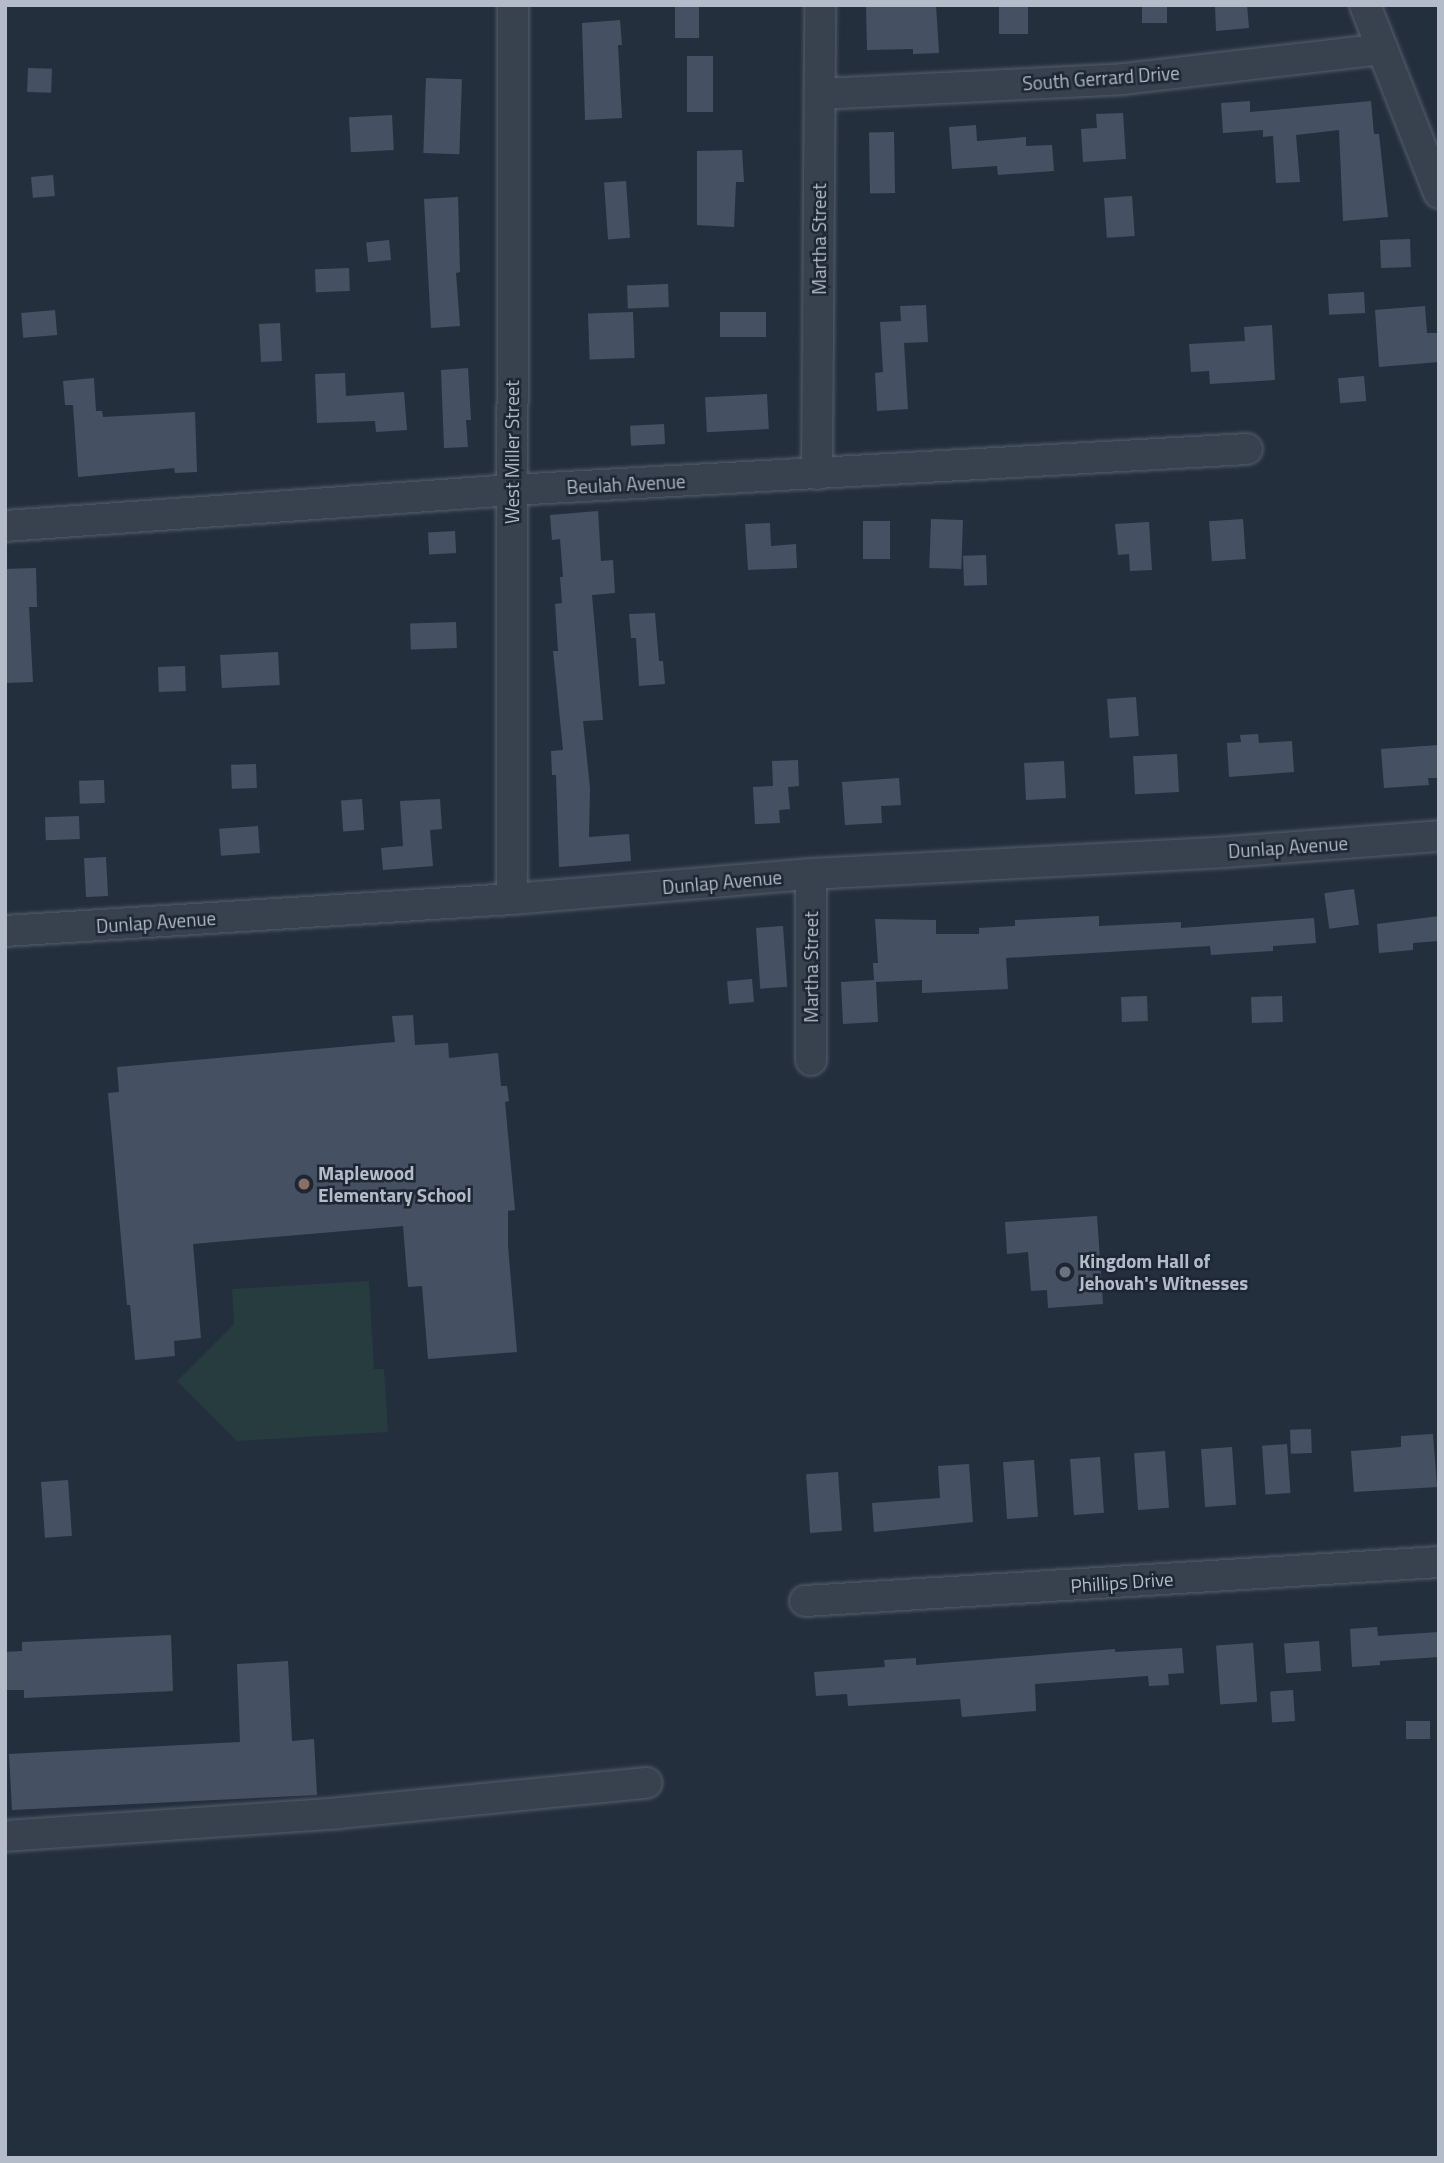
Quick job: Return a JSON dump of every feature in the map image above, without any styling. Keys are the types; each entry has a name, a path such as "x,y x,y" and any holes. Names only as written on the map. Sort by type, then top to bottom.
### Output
{"street":[{"name":"West Miller Street","path":"512,899 513,5"},
{"name":"Martha Street","path":"817,474 820,5"},
{"path":"1365,5 1439,192"},
{"name":"South Gerrard Drive","path":"820,94 1124,79 1382,49"},
{"name":"Beulah Avenue","path":"5,526 512,490 1247,449"},
{"name":"Dunlap Avenue","path":"5,931 512,899 811,874 1227,852 1439,836"},
{"name":"Martha Street","path":"811,874 811,1060"},
{"name":"Phillips Drive","path":"805,1601 1439,1563"},
{"path":"5,1836 339,1813 647,1783"}],"green space":[{"path":"369,1281 374,1369 384,1369 388,1432 237,1441 177,1381 234,1324 232,1289"}],"building":[{"path":"675,5 699,5 699,38 675,38"},
{"path":"866,5 936,5 939,53 913,54 913,49 867,50"},
{"path":"999,5 1028,5 1028,34 999,34"},
{"path":"1142,5 1167,5 1167,23 1142,23"},
{"path":"1215,5 1247,5 1249,28 1216,31"},
{"path":"620,20 622,45 618,45 622,118 585,120 582,23"},
{"path":"687,56 713,56 713,112 687,112"},
{"path":"28,68 52,69 51,93 27,92"},
{"path":"426,78 462,79 459,154 423,153"},
{"path":"1250,101 1250,112 1371,101 1374,134 1379,134 1388,217 1343,221 1339,130 1296,135 1300,182 1276,183 1273,136 1263,137 1263,130 1223,133 1221,103"},
{"path":"1123,113 1126,159 1083,162 1081,129 1097,128 1096,114"},
{"path":"392,115 394,150 351,152 349,117"},
{"path":"976,125 977,141 1026,137 1026,146 1052,145 1054,171 998,175 997,166 952,169 949,127"},
{"path":"869,132 894,132 895,193 870,193"},
{"path":"742,150 744,182 736,182 734,227 697,225 697,151"},
{"path":"53,175 55,196 33,198 31,177"},
{"path":"626,181 630,238 608,239 604,183"},
{"path":"1132,196 1135,236 1107,238 1104,198"},
{"path":"458,197 460,272 456,273 460,326 431,328 424,199"},
{"path":"1410,239 1411,267 1381,268 1380,240"},
{"path":"389,240 391,260 368,262 366,242"},
{"path":"349,268 350,291 316,292 315,269"},
{"path":"668,284 669,307 628,308 627,285"},
{"path":"1364,292 1365,313 1329,315 1328,294"},
{"path":"926,305 928,342 904,343 908,409 877,411 875,373 883,372 880,322 901,321 900,306"},
{"path":"1425,306 1427,333 1439,333 1439,362 1379,367 1375,310"},
{"path":"55,310 57,335 23,338 21,313"},
{"path":"633,312 635,358 590,360 588,314"},
{"path":"720,312 766,312 766,337 720,337"},
{"path":"280,323 282,361 261,362 259,324"},
{"path":"1272,325 1275,380 1210,384 1209,371 1191,372 1189,344 1245,341 1244,327"},
{"path":"468,368 471,420 466,420 468,447 444,448 441,370"},
{"path":"345,373 346,396 404,392 407,430 376,432 375,421 317,423 315,374"},
{"path":"1364,376 1366,401 1340,403 1338,378"},
{"path":"94,378 96,411 102,411 103,417 195,412 197,472 175,473 174,468 78,477 73,405 65,405 63,381"},
{"path":"767,394 769,429 707,432 705,397"},
{"path":"664,424 665,444 631,446 630,426"},
{"path":"598,511 601,561 613,560 615,593 592,595 603,720 583,721 590,788 589,837 629,834 631,861 559,867 556,775 552,775 551,751 563,750 553,651 558,651 555,604 562,603 560,577 563,577 560,539 552,540 550,515"},
{"path":"931,519 963,520 961,569 929,568"},
{"path":"1243,519 1246,559 1212,561 1209,521"},
{"path":"863,521 890,521 890,559 863,559"},
{"path":"1149,522 1152,570 1130,571 1129,554 1118,555 1115,524"},
{"path":"770,523 771,546 796,544 797,568 748,570 745,524"},
{"path":"455,531 456,553 429,554 428,532"},
{"path":"986,555 987,585 964,586 963,556"},
{"path":"36,568 37,607 29,607 33,682 5,683 5,569"},
{"path":"655,613 659,661 663,661 665,684 639,686 636,638 631,638 629,614"},
{"path":"456,622 457,648 411,650 410,624"},
{"path":"278,652 280,685 222,688 220,655"},
{"path":"185,666 186,691 159,692 158,667"},
{"path":"1136,697 1139,736 1110,738 1107,699"},
{"path":"1258,734 1259,743 1292,741 1294,772 1229,777 1227,743 1241,742 1240,735"},
{"path":"1439,745 1439,778 1428,778 1429,785 1384,788 1381,749"},
{"path":"1177,754 1179,792 1135,794 1133,756"},
{"path":"798,760 799,786 788,787 790,809 779,810 780,823 755,824 753,787 773,786 772,761"},
{"path":"1064,761 1066,798 1026,800 1024,763"},
{"path":"256,764 257,788 232,789 231,765"},
{"path":"899,778 901,805 881,806 882,823 845,825 842,782"},
{"path":"104,780 105,803 80,804 79,781"},
{"path":"362,799 364,830 343,831 341,800"},
{"path":"440,799 442,829 430,830 433,866 383,870 381,848 403,846 400,801"},
{"path":"79,816 80,839 46,840 45,817"},
{"path":"258,826 260,853 221,856 219,829"},
{"path":"106,857 108,896 86,897 84,858"},
{"path":"1354,889 1359,925 1329,929 1324,893"},
{"path":"1099,916 1099,926 1181,922 1181,928 1314,918 1316,943 1273,946 1273,951 1211,955 1210,946 1006,958 1008,989 922,993 922,980 876,982 878,1022 843,1024 841,982 874,980 873,963 878,963 875,919 936,920 936,934 979,934 979,928 1015,926 1015,920"},
{"path":"1439,916 1439,941 1413,943 1413,950 1379,953 1377,924"},
{"path":"783,926 787,987 760,989 756,928"},
{"path":"752,979 754,1002 729,1004 727,981"},
{"path":"1147,996 1148,1021 1122,1022 1121,997"},
{"path":"1282,996 1283,1022 1252,1023 1251,997"},
{"path":"413,1015 415,1045 448,1043 449,1058 498,1053 501,1086 507,1086 509,1101 505,1102 515,1210 508,1211 508,1246 517,1352 428,1359 422,1286 408,1287 403,1226 193,1244 201,1338 174,1341 175,1356 135,1360 130,1305 127,1305 108,1093 119,1092 117,1067 395,1042 392,1016"},
{"name":"Kingdom Hall of Jehovah's Witnesses","path":"1097,1216 1103,1304 1048,1308 1047,1290 1031,1291 1028,1252 1007,1254 1005,1222"},
{"path":"1311,1429 1312,1453 1291,1454 1290,1430"},
{"path":"1433,1434 1437,1487 1354,1492 1351,1451 1401,1447 1401,1436"},
{"path":"1287,1444 1290,1493 1265,1495 1262,1446"},
{"path":"1232,1447 1236,1505 1205,1507 1201,1449"},
{"path":"1165,1451 1169,1508 1138,1510 1134,1453"},
{"path":"1100,1457 1104,1513 1074,1515 1070,1459"},
{"path":"1034,1460 1038,1517 1007,1519 1003,1462"},
{"path":"969,1464 973,1522 874,1532 872,1503 940,1498 938,1466"},
{"path":"838,1472 842,1531 810,1533 806,1474"},
{"path":"68,1480 72,1536 45,1538 41,1482"},
{"path":"1377,1627 1378,1636 1439,1632 1439,1657 1380,1661 1380,1665 1352,1667 1350,1629"},
{"path":"171,1635 173,1691 24,1698 24,1690 7,1690 5,1652 22,1651 22,1642"},
{"path":"1319,1641 1321,1671 1286,1673 1284,1643"},
{"path":"1253,1643 1257,1702 1220,1704 1216,1646"},
{"path":"1182,1648 1184,1673 1168,1674 1169,1685 1149,1686 1148,1676 1035,1684 1036,1711 962,1717 960,1699 848,1706 847,1694 816,1696 814,1672 885,1667 884,1660 916,1658 916,1665 1115,1649 1115,1652"},
{"path":"288,1661 292,1741 314,1739 317,1795 12,1810 9,1754 240,1742 237,1664"},
{"path":"1293,1690 1295,1721 1272,1723 1270,1692"},
{"path":"1406,1721 1430,1721 1430,1739 1406,1739"}],"place":[{"name":"Maplewood Elementary School","path":"304,1184"},
{"name":"Kingdom Hall of Jehovah's Witnesses","path":"1065,1272"}]}
